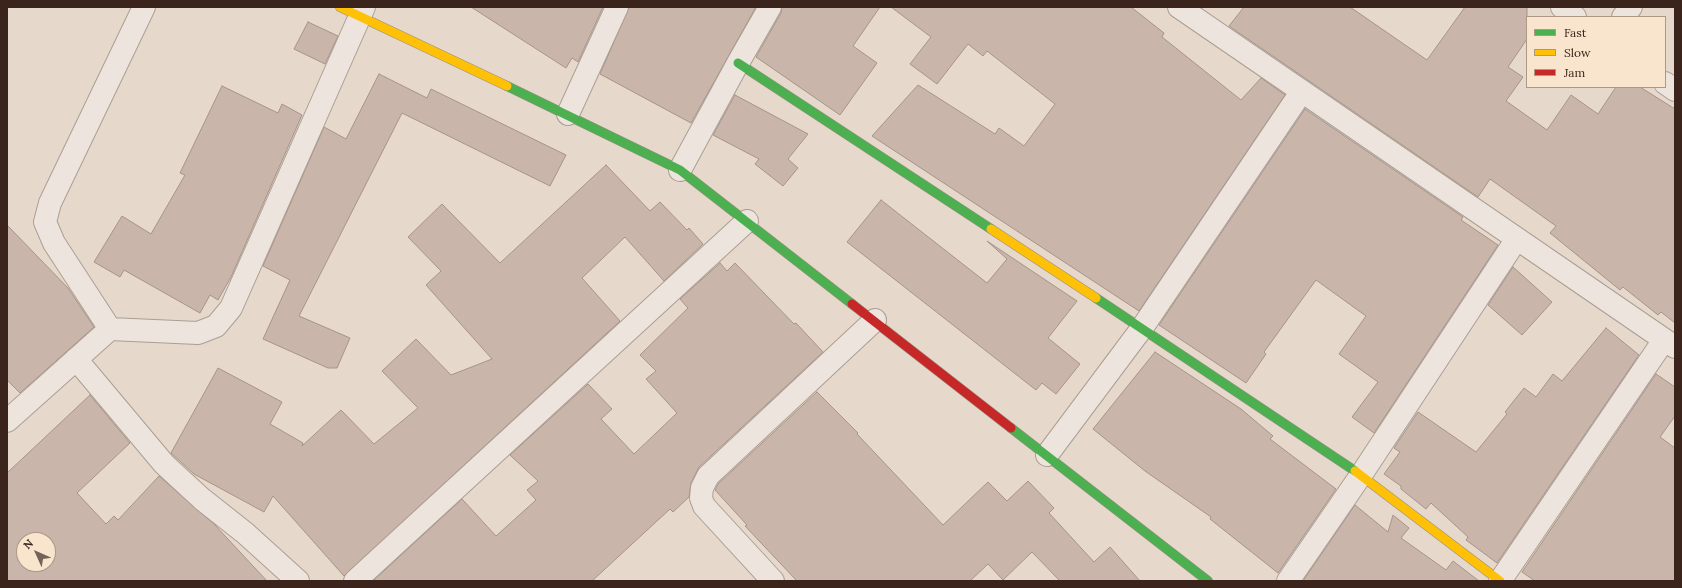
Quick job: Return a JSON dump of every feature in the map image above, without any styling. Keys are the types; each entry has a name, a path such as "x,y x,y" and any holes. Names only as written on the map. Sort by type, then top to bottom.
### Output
{"street":[{"path":"110,329 54,243 45,222 50,203 144,7"},
{"path":"340,7 361,12 680,170 875,320 1208,581"},
{"path":"568,114 617,7"},
{"path":"680,170 770,7"},
{"path":"738,63 1142,328 1361,476 1500,581 1669,344 1179,7"},
{"path":"1562,7 1574,16"},
{"path":"1624,16 1632,7"},
{"path":"7,421 110,329 198,333 216,326 230,308 361,12"},
{"path":"1666,84 1675,90"},
{"path":"1047,455 1142,328 1302,91"},
{"path":"356,581 747,221"},
{"path":"1288,581 1361,476 1516,240"},
{"path":"773,581 704,506 700,498 702,488 708,476 875,320"},
{"path":"76,359 164,464 202,499 245,533 298,581"}],"building":[{"path":"471,7 603,7 578,62 572,58 566,68"},
{"path":"629,7 756,7 691,123 600,74"},
{"path":"782,7 880,7 853,46 877,63 840,115 756,57 781,13"},
{"path":"891,7 1131,7 1164,33 1162,37 1241,100 1261,78 1285,95 1139,311 872,136 918,85 995,134 999,128 1024,146 1055,104 987,51 983,56 968,44 937,84 910,64 931,37"},
{"path":"1244,7 1350,7 1427,60 1465,7 1527,7 1526,40 1508,67 1523,77 1506,101 1547,130 1571,95 1598,114 1615,88 1642,88 1675,109 1675,323 1661,312 1658,315 1623,287 1620,290 1550,233 1556,226 1490,179 1478,197 1229,26"},
{"path":"308,22 338,36 325,64 294,49"},
{"path":"379,74 427,98 431,89 566,155 550,186 402,113 299,316 350,338 337,368 328,368 263,339 290,280 263,266 324,127 346,139"},
{"path":"222,86 278,113 282,104 302,115 231,277 218,300 210,295 200,313 124,270 120,277 94,262 122,216 151,234 185,175 180,173"},
{"path":"735,95 808,134 788,159 798,168 783,186 755,164 759,159 713,135"},
{"path":"1305,109 1463,217 1461,220 1498,245 1374,433 1352,417 1378,382 1339,354 1366,316 1316,280 1264,352 1266,354 1246,383 1159,325"},
{"path":"606,165 650,211 660,202 687,230 689,228 703,244 664,281 625,237 582,278 620,321 344,576 273,496 264,512 194,474 171,453 218,368 282,402 270,424 303,443 302,446 341,410 374,444 418,408 382,371 416,339 451,375 492,359 426,285 441,271 408,237 442,204 500,263"},
{"path":"881,200 987,283 1007,259 987,241 1077,301 1048,338 1080,364 1056,394 1042,383 1036,390 847,242"},
{"path":"7,225 68,288 94,327 20,393 7,380"},
{"path":"720,263 727,271 735,263 823,352 699,467 691,483 689,497 673,512 670,509 592,581 373,581 462,499 496,536 536,500 527,490 538,481 510,455 588,384 612,409 601,419 634,454 677,413 646,379 656,371 640,355 688,308 680,299"},
{"path":"1513,267 1552,302 1522,335 1488,305"},
{"path":"1606,328 1639,355 1497,563 1466,540 1468,537 1431,503 1426,509 1401,489 1401,486 1384,474 1400,452 1394,448 1418,412 1476,452 1507,414 1505,412 1524,388 1536,397 1553,374 1562,381"},
{"path":"1155,352 1241,409 1273,436 1270,439 1336,489 1278,573 1210,519 1211,517 1145,471 1093,429"},
{"path":"1656,374 1675,387 1675,416 1660,437 1675,448 1675,581 1535,581 1522,572"},
{"path":"817,392 858,433 857,434 943,525 988,482 1007,501 1028,481 1054,508 1049,513 1094,562 1110,547 1140,581 1060,581 1032,552 1003,580 988,564 970,581 797,581 745,526 747,525 715,490 718,484"},
{"path":"90,395 130,443 77,493 106,524 114,516 118,520 159,476 213,523 267,581 7,581 7,473"},
{"path":"1355,505 1388,532 1393,515 1409,528 1401,538 1446,570 1453,561 1479,581 1303,581"}],"traffic: fast":[{"path":"738,63 991,229"},
{"path":"507,86 680,170 852,304"},
{"path":"1096,298 1355,471"},
{"path":"1011,428 1208,581"}],"traffic: slow":[{"path":"340,7 507,86"},
{"path":"991,229 1096,298"},
{"path":"1355,471 1500,581"}],"traffic: jam":[{"path":"852,304 1011,428"}]}
